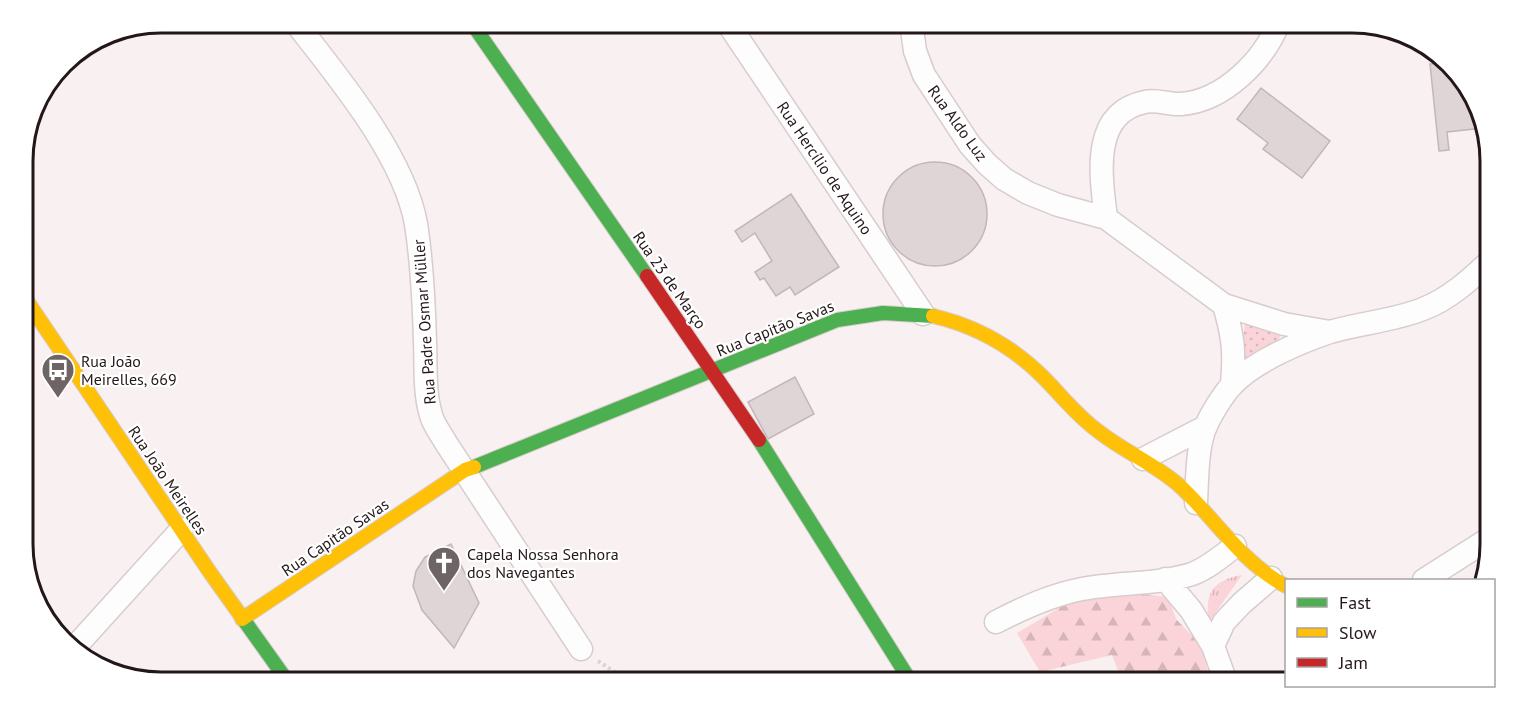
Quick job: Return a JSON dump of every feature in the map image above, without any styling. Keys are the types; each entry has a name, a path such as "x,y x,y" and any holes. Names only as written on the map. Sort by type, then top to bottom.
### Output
{"street":[{"name":"Rua Padre Osmar Müller","path":"303,33 352,97 392,160 408,193 416,223 421,261 427,388 431,416 581,648"},
{"name":"Rua 23 de Março","path":"479,33 713,371 905,672"},
{"name":"Rua Hercílio de Aquino","path":"734,33 923,314"},
{"name":"Rua Aldo Luz","path":"913,33 915,51 924,75 970,145 1004,179 1028,193 1058,205 1106,218 1224,305 1284,324 1330,332"},
{"path":"1106,218 1102,188 1102,142 1124,110 1146,101 1182,104 1207,97 1253,65 1274,33"},
{"path":"1196,503 1197,467 1205,427 1233,384 1251,369 1285,350 1330,332 1379,322 1424,309 1464,285 1480,270"},
{"path":"1224,305 1232,332 1235,354 1233,384"},
{"name":"Rua João Meirelles","path":"33,310 281,672"},
{"name":"Rua Capitão Savas","path":"243,619 465,470 837,320 861,314 892,312 923,314 952,320 983,331 1015,352 1090,426 1170,478 1235,546 1279,582"},
{"path":"1143,459 1205,427"},
{"path":"79,643 182,529"},
{"path":"1426,579 1480,544"},
{"path":"996,622 1053,596 1082,589 1165,579 1192,573 1211,564 1235,546"},
{"path":"1165,579 1191,609 1213,646 1222,672"},
{"path":"1213,646 1224,622 1242,603 1279,582"}],"path":[{"path":"581,648 616,672"}],"green space":[{"path":"1245,324 1280,335 1279,342 1244,364 1243,338"},
{"path":"1242,575 1209,622 1208,603 1217,584"},
{"path":"1128,592 1168,597 1176,619 1200,644 1208,672 1118,672 1112,655 1040,672 1017,633 1066,604"}],"building":[{"path":"1430,64 1435,64 1454,83 1463,97 1476,128 1447,132 1449,150 1439,151"},
{"path":"1261,88 1330,141 1302,178 1263,149 1268,143 1237,119"},
{"path":"935,162 955,166 972,177 983,194 987,214 983,234 972,251 955,262 935,266 915,262 898,251 887,234 883,214 887,194 898,177 915,166"},
{"path":"791,194 839,267 795,295 790,287 776,296 764,278 760,280 755,272 772,261 755,233 742,242 735,231"},
{"path":"795,377 814,414 768,439 748,402"},
{"name":"Capela Nossa Senhora dos Navegantes","path":"451,544 479,603 454,648 422,610 413,586 416,571 425,557"}],"traffic: fast":[{"path":"479,33 647,276"},
{"path":"474,467 837,320 883,313 933,316"},
{"path":"759,440 905,672"},
{"path":"241,616 281,672"}],"traffic: slow":[{"path":"33,310 241,616"},
{"path":"933,316 978,331 1018,355 1090,425 1181,487 1243,553 1285,585"},
{"path":"242,619 465,470 474,467"}],"traffic: jam":[{"path":"647,276 759,440"}],"place":[{"name":"Rua João Meirelles, 669","path":"58,399"},
{"name":"Capela Nossa Senhora dos Navegantes","path":"444,592"}]}
